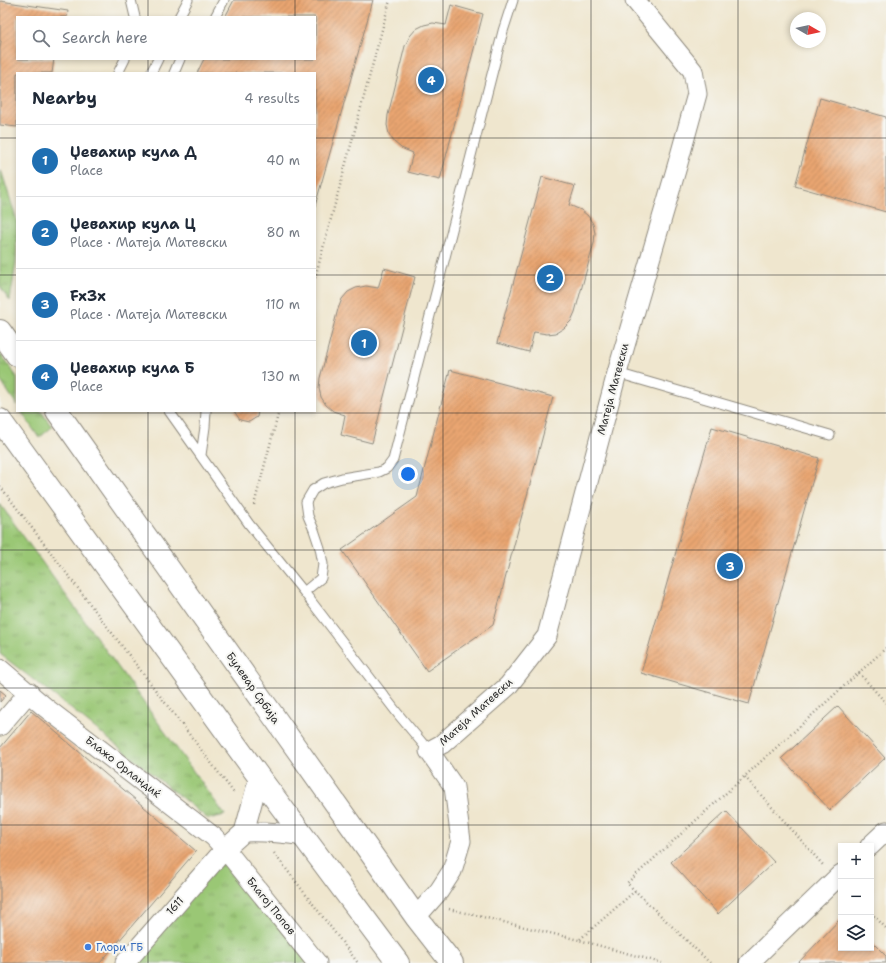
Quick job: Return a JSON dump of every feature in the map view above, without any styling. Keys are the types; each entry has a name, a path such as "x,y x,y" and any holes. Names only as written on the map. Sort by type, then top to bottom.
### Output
{"street":[{"name":"Матеја Матевски","path":"429,751 442,744 508,686 547,636 617,373 697,94 693,71 635,0"},
{"path":"0,331 16,354"},
{"name":"Булевар Србија","path":"58,412 422,911 452,963"},
{"path":"0,420 259,777 398,963"},
{"name":"Блажо Орландиќ","path":"0,669 29,692 46,708 214,836 225,849"},
{"path":"0,726 29,692"},
{"path":"422,911 439,892 452,871 461,841 454,787 429,751"},
{"path":"225,849 244,832 259,777"},
{"path":"873,843 886,831"},
{"path":"244,832 265,832 304,836"},
{"name":"1611","path":"125,963 225,849"},
{"name":"Благој Попов","path":"225,849 317,963"},
{"path":"749,963 838,876"}],"lane":[{"path":"131,0 135,16"},
{"path":"180,16 188,0"},
{"path":"216,16 224,0"},
{"path":"304,592 321,578 323,564 320,548 308,516 306,502 313,490 324,484 342,478 379,472 387,468 393,460 503,31 513,0"},
{"path":"118,72 124,60"},
{"path":"152,72 158,60"},
{"path":"174,72 180,60"},
{"path":"617,373 830,434"},
{"path":"170,412 249,524 304,592 398,714 429,751"},
{"path":"201,455 206,412"}],"path":[{"path":"316,274 390,0"},
{"path":"249,524 279,412"},
{"path":"0,486 238,798"},
{"path":"710,963 627,883 886,648"},
{"path":"859,673 886,703"},
{"path":"745,777 838,876"},
{"path":"274,852 358,963"},
{"path":"579,940 635,891"},
{"path":"422,911 579,940 662,963"},
{"path":"873,915 886,928"}],"green space":[{"path":"0,169 16,218 16,262 10,301 0,286"},
{"path":"0,353 16,376 16,404 0,380"},
{"path":"22,412 42,412 52,427 39,438"},
{"path":"0,504 225,815 208,819 60,700 0,654"},
{"path":"225,849 316,963 127,963"}],"building":[{"path":"234,0 373,0 316,202 316,72 198,72 204,60 316,60 316,16 226,16"},
{"path":"0,1 68,11 67,16 16,16 16,60 54,60 52,72 16,72 16,127 0,125"},
{"path":"451,5 483,14 440,180 408,172 413,153 401,148 394,142 389,134 387,125 388,115 405,46 410,36 416,29 424,25 433,23 446,25"},
{"path":"820,98 886,117 886,212 795,186"},
{"path":"542,177 575,186 569,205 581,210 588,216 593,224 595,233 594,243 575,312 571,321 556,333 547,334 534,332 529,352 497,343"},
{"path":"384,268 415,277 372,443 341,435 345,415 333,411 326,405 321,397 319,388 320,378 342,299 348,292 356,288 366,286 378,288"},
{"path":"450,370 553,397 493,625 427,671 342,550 417,497"},
{"path":"235,412 258,412 257,417 249,422 240,420"},
{"path":"712,427 819,458 749,704 641,673"},
{"path":"0,690 6,695 0,702"},
{"path":"838,706 885,758 830,810 782,758"},
{"path":"31,711 196,851 100,963 0,963 0,748"},
{"path":"726,811 774,862 718,914 671,862"},
{"path":"838,921 838,951 874,951 874,944 886,956 886,963 798,963"}],"place":[{"name":"Џевахир кула Б","path":"431,80"},
{"name":"Џевахир кула Ц","path":"550,278"},
{"name":"Џевахир кула Д","path":"364,343"},
{"name":"Fx3x","path":"730,566"},
{"name":"Глори ГБ","path":"88,947"}]}
